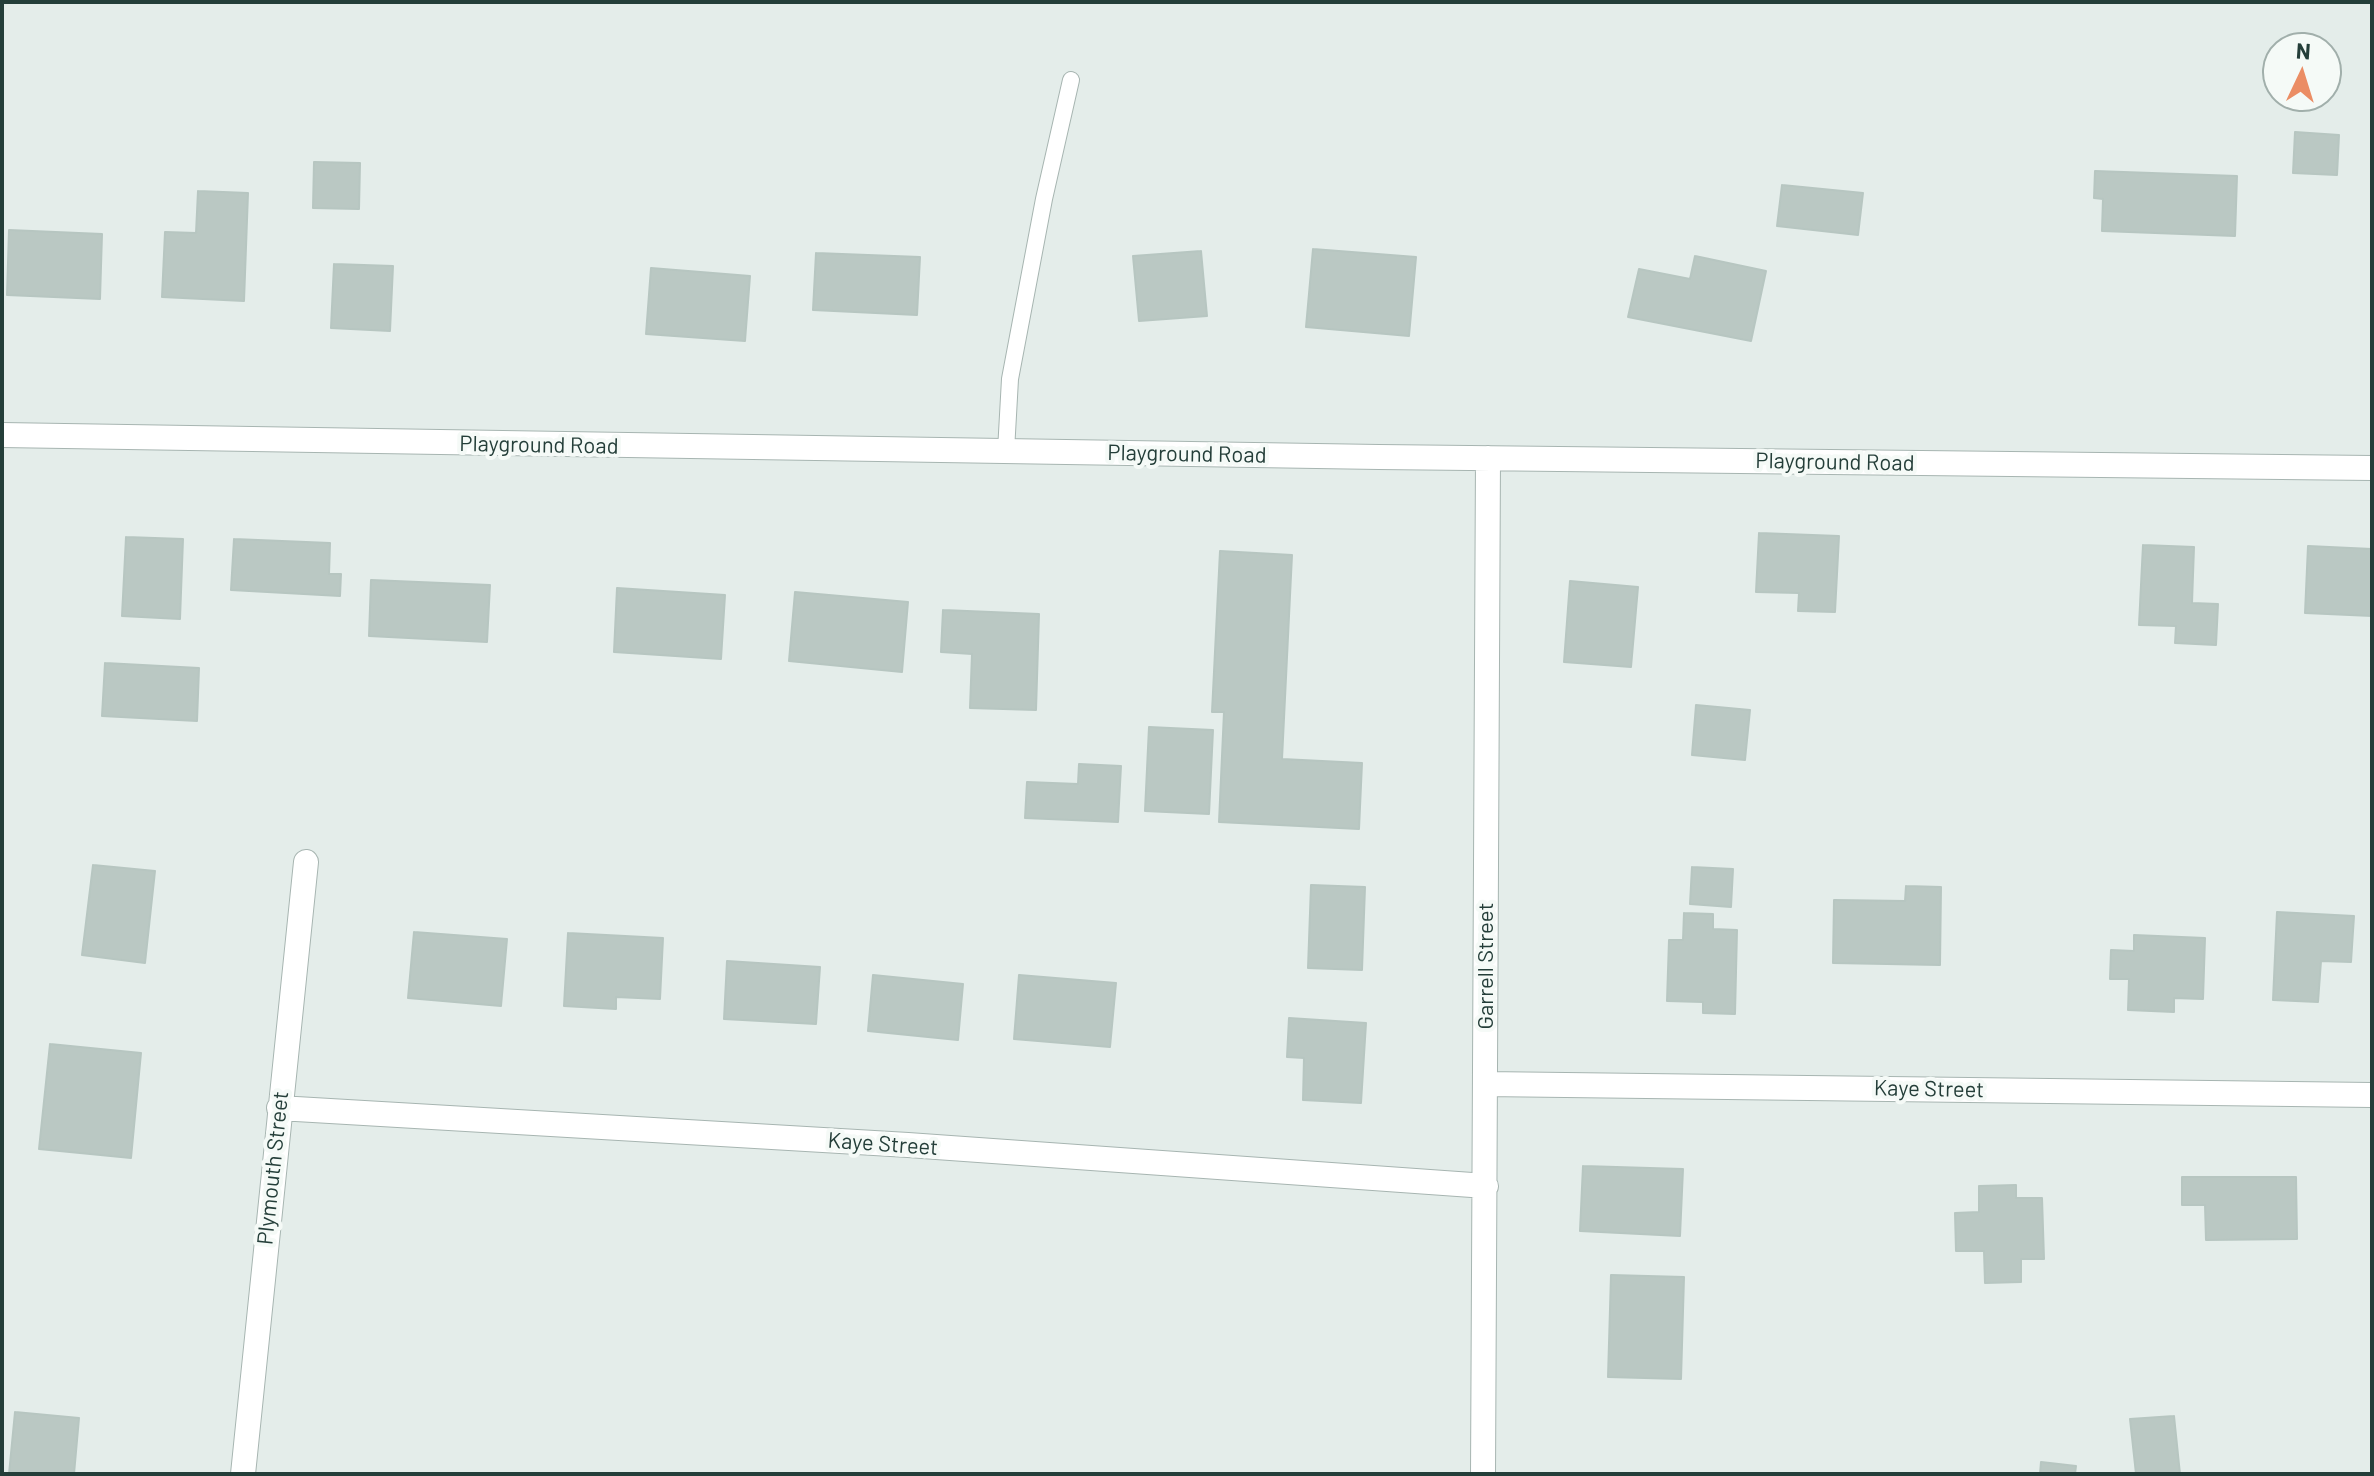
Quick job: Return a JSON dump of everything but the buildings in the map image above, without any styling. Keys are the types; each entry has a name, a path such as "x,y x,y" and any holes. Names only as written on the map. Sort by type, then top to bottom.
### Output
{"street":[{"name":"Playground Road","path":"2,435 2372,468"},
{"name":"Garrell Street","path":"1483,1474 1488,458"},
{"name":"Plymouth Street","path":"243,1474 306,862"},
{"name":"Kaye Street","path":"1485,1084 2372,1095"},
{"name":"Kaye Street","path":"279,1108 908,1145 1486,1186"}],"lane":[{"path":"1006,451 1010,379 1044,199 1071,80"}]}
